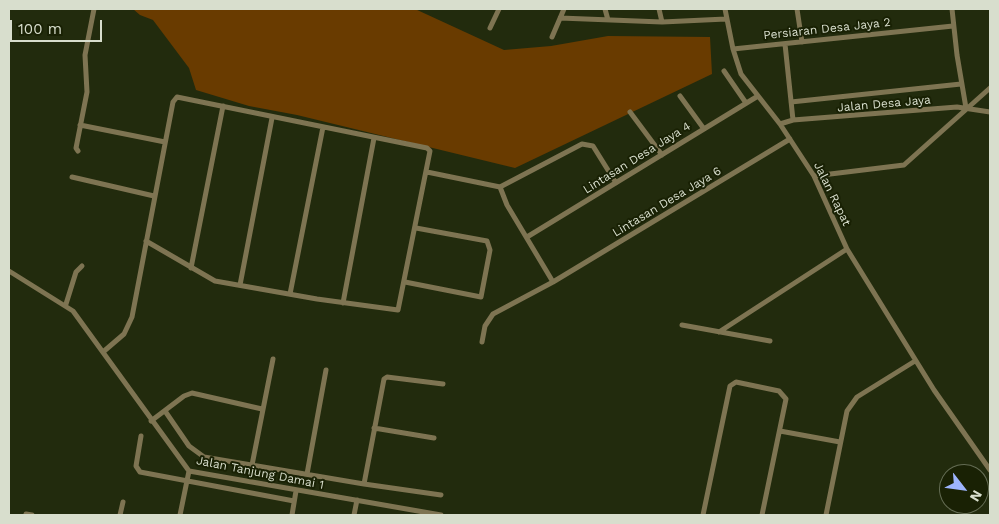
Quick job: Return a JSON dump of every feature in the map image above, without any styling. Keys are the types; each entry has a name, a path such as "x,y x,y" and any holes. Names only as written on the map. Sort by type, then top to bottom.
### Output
{"street":[{"path":"78,151 76,148 87,92 85,55 94,9"},
{"path":"490,28 499,9"},
{"path":"552,37 564,9"},
{"path":"605,9 608,20"},
{"path":"659,9 662,22"},
{"name":"Jalan Rapat","path":"725,9 733,49 741,74 780,124 814,176 847,249 915,361 990,470"},
{"path":"797,9 802,42"},
{"path":"952,9 961,84 966,108"},
{"path":"560,18 662,22 726,19"},
{"name":"Persiaran Desa Jaya 2","path":"733,49 954,26"},
{"path":"785,44 793,120"},
{"path":"724,72 746,103"},
{"path":"791,102 961,84"},
{"path":"814,176 904,165 990,88"},
{"path":"680,96 704,129"},
{"name":"Lintasan Desa Jaya 4","path":"527,238 758,96"},
{"path":"103,352 119,340 127,330 140,276 146,241 154,196 173,102 180,97 272,118 427,148 430,151 399,309 343,303 215,281 146,241"},
{"path":"191,268 223,106"},
{"name":"Jalan Desa Jaya","path":"780,124 793,120 966,108 990,112"},
{"path":"630,112 662,155"},
{"path":"240,285 272,118"},
{"path":"80,125 165,142"},
{"path":"290,294 323,127"},
{"path":"343,303 374,138"},
{"name":"Lintasan Desa Jaya 6","path":"482,342 485,326 493,314 553,282 790,139"},
{"path":"427,172 500,188 582,144 588,144 593,146 616,184"},
{"path":"72,177 154,196"},
{"path":"500,188 507,205 553,282"},
{"path":"405,282 481,297 490,250 487,241 416,228"},
{"path":"719,332 847,249"},
{"path":"9,271 66,304 76,272 82,266"},
{"name":"Jalan Tanjung Damai 1","path":"66,304 189,471 296,491 357,500 413,513 441,515"},
{"path":"682,325 770,341"},
{"path":"252,465 273,358"},
{"path":"826,515 847,411 856,397 915,361"},
{"path":"307,474 326,370"},
{"path":"364,484 382,383 385,378 442,384"},
{"path":"703,515 731,385 736,382 781,392 786,399 762,515"},
{"path":"151,420 184,396 192,393 262,409"},
{"path":"165,411 189,446 198,454 364,484 441,495"},
{"path":"374,428 434,438"},
{"path":"780,431 840,442"},
{"path":"141,436 137,456 137,469 142,473 294,501"},
{"path":"180,515 189,471"},
{"path":"292,515 296,491"},
{"path":"354,515 357,500"},
{"path":"120,515 123,502"}],"shaded area":[{"path":"133,9 415,9 504,50 551,46 608,36 710,37 712,74 515,168 297,115 249,106 196,90 189,68 153,20 140,15"}]}
